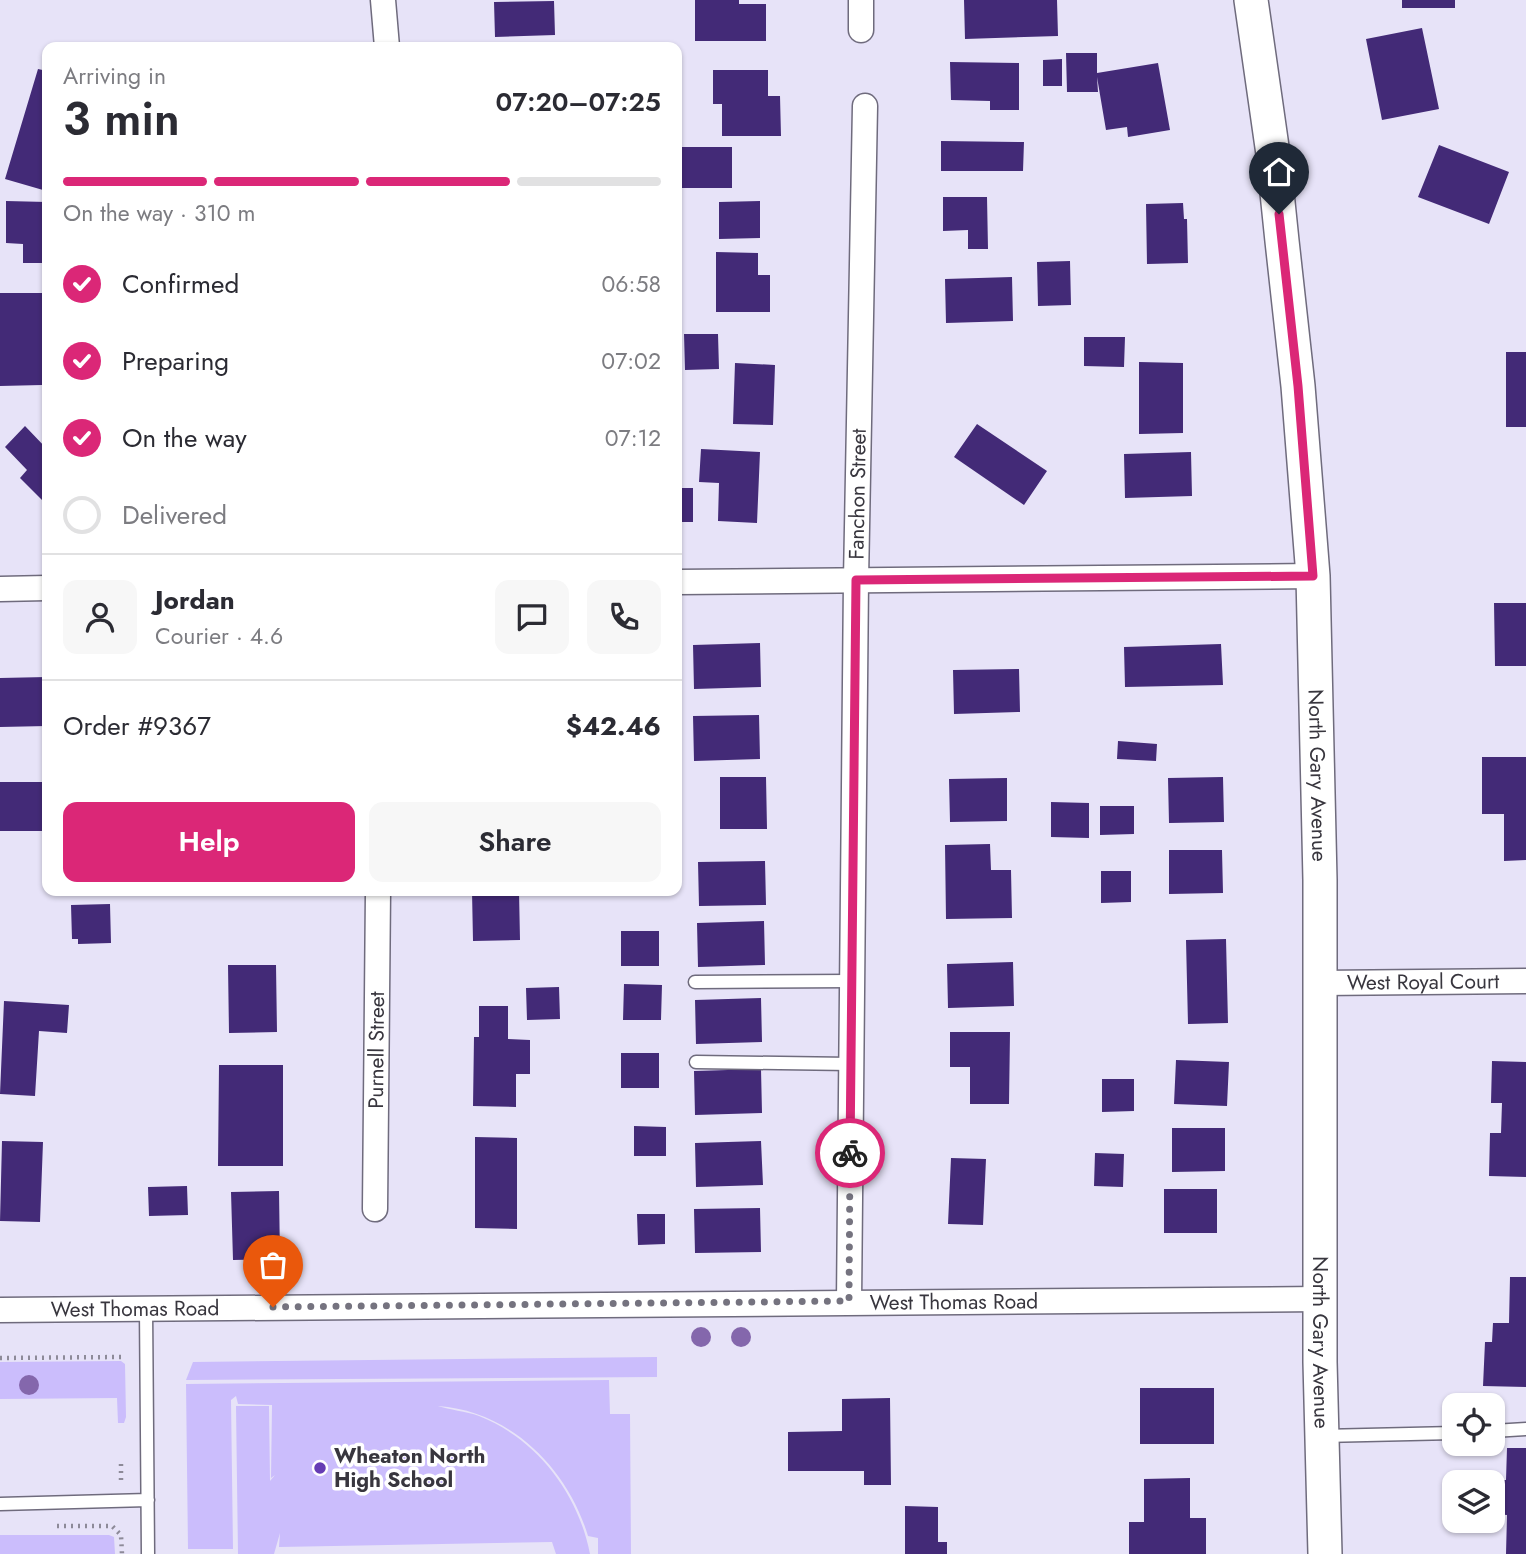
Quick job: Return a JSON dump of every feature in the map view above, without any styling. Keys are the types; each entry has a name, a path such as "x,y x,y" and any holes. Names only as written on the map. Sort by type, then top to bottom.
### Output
{"street":[{"path":"383,0 387,42"},
{"path":"861,0 861,30"},
{"name":"North Gary Avenue","path":"1251,0 1272,146 1298,386 1313,576 1320,983 1319,1299 1325,1554"},
{"name":"Fanchon Street","path":"849,1301 856,580 865,106"},
{"path":"682,582 1313,576"},
{"path":"0,589 42,588"},
{"name":"Purnell Street","path":"375,1209 378,896"},
{"name":"West Royal Court","path":"1320,983 1526,981"},
{"name":"West Thomas Road","path":"0,1310 1319,1299"}],"lane":[{"path":"695,982 852,981"},
{"path":"696,1062 851,1063"},
{"path":"146,1308 148,1554"},
{"path":"1505,1430 1526,1429"},
{"path":"1322,1436 1442,1433"},
{"path":"0,1504 148,1500"}],"path":[{"path":"0,1358 122,1357"},
{"path":"50,1526 112,1526 121,1535 122,1554"}],"shaded area":[{"path":"657,1357 657,1377 186,1380 193,1362"},
{"path":"121,1361 125,1364 124,1423 118,1423 117,1398 0,1399 0,1362"},
{"path":"609,1380 610,1414 630,1414 631,1554 598,1554 598,1538 588,1536 579,1511 566,1488 551,1467 533,1448 512,1432 489,1419 465,1410 438,1406 474,1414 500,1426 536,1454 552,1471 576,1510 590,1554 556,1554 552,1542 279,1547 280,1533 274,1554 238,1554 236,1406 269,1406 270,1481 275,1475 271,1478 272,1405 238,1404 236,1396 231,1400 233,1549 188,1549 186,1384"},
{"path":"0,1535 109,1535 114,1537 115,1554 0,1554"}],"building":[{"path":"695,0 739,0 739,4 766,4 766,41 695,41"},
{"path":"964,0 1057,0 1058,36 965,39"},
{"path":"1402,0 1455,0 1455,8 1402,8"},
{"path":"554,1 555,35 495,37 494,2"},
{"path":"1422,28 1439,109 1382,120 1366,39"},
{"path":"1066,53 1097,53 1097,73 1158,63 1170,130 1128,137 1127,127 1106,130 1097,77 1098,92 1067,92"},
{"path":"1062,59 1062,86 1043,86 1043,60"},
{"path":"950,62 1019,63 1019,110 990,110 990,101 951,100"},
{"path":"38,69 42,70 42,190 5,179"},
{"path":"713,70 768,70 768,96 780,96 781,136 722,136 722,104 713,104"},
{"path":"941,141 1024,142 1023,171 941,171"},
{"path":"1439,145 1509,172 1489,224 1418,197"},
{"path":"682,147 732,147 732,188 682,188"},
{"path":"943,197 987,197 988,249 968,249 968,230 943,231"},
{"path":"6,201 42,202 42,263 23,263 23,244 6,243"},
{"path":"760,201 760,238 719,239 719,202"},
{"path":"1183,203 1184,219 1187,219 1188,263 1147,264 1146,204"},
{"path":"716,252 758,253 758,275 770,275 770,312 716,312"},
{"path":"1070,261 1071,305 1038,306 1037,262"},
{"path":"1012,277 1013,321 946,323 945,279"},
{"path":"0,293 42,293 42,385 0,386"},
{"path":"684,334 718,334 719,369 685,370"},
{"path":"1084,337 1125,337 1124,367 1084,366"},
{"path":"1506,352 1526,352 1526,427 1506,427"},
{"path":"1139,362 1183,363 1183,433 1139,434"},
{"path":"735,363 775,365 773,425 733,424"},
{"path":"977,424 1047,471 1024,505 954,457"},
{"path":"25,426 42,444 42,500 20,478 27,470 5,447"},
{"path":"701,449 760,452 757,523 718,521 719,483 699,482"},
{"path":"1191,452 1192,496 1125,498 1124,454"},
{"path":"682,488 693,488 693,522 682,522"},
{"path":"1494,603 1526,603 1526,666 1495,666"},
{"path":"760,643 761,687 694,689 693,645"},
{"path":"1221,644 1223,685 1125,687 1124,647"},
{"path":"1019,669 1020,712 954,714 953,670"},
{"path":"42,677 42,726 0,727 0,678"},
{"path":"759,715 760,759 694,761 693,716"},
{"path":"1118,741 1157,744 1156,761 1117,759"},
{"path":"1482,757 1526,757 1526,860 1504,861 1504,814 1482,814"},
{"path":"720,777 766,777 767,829 720,829"},
{"path":"1223,777 1224,822 1169,823 1168,778"},
{"path":"1007,778 1007,821 950,822 949,779"},
{"path":"0,782 42,782 42,831 0,831"},
{"path":"1051,802 1089,803 1089,838 1051,837"},
{"path":"1100,806 1134,806 1134,834 1100,835"},
{"path":"990,844 991,870 1011,870 1012,918 946,919 945,845"},
{"path":"1169,850 1222,850 1223,893 1169,894"},
{"path":"765,861 766,905 699,906 698,862"},
{"path":"1101,871 1131,871 1131,902 1101,903"},
{"path":"472,896 519,896 520,940 473,941"},
{"path":"110,904 111,943 78,944 78,939 72,939 71,905"},
{"path":"764,921 765,965 698,967 697,923"},
{"path":"621,931 659,931 659,966 621,966"},
{"path":"1226,939 1228,1023 1188,1024 1186,940"},
{"path":"1013,962 1014,1006 948,1008 947,964"},
{"path":"228,965 276,965 277,1032 229,1033"},
{"path":"624,984 662,985 661,1020 623,1020"},
{"path":"559,987 560,1019 527,1020 526,988"},
{"path":"761,998 762,1042 696,1044 695,1000"},
{"path":"4,1001 69,1005 67,1033 39,1031 35,1096 0,1094"},
{"path":"479,1006 508,1006 508,1039 530,1040 530,1074 516,1074 516,1107 473,1106 474,1037 479,1037"},
{"path":"950,1032 1010,1032 1009,1104 970,1104 970,1067 950,1067"},
{"path":"621,1053 659,1053 659,1088 621,1088"},
{"path":"1176,1060 1229,1062 1227,1106 1174,1104"},
{"path":"1492,1061 1526,1062 1526,1177 1489,1176 1490,1133 1501,1133 1502,1103 1491,1103"},
{"path":"219,1065 283,1065 283,1166 218,1166"},
{"path":"761,1069 762,1113 695,1115 694,1071"},
{"path":"1102,1079 1134,1079 1134,1111 1102,1112"},
{"path":"634,1126 666,1127 666,1156 634,1156"},
{"path":"1172,1128 1225,1128 1225,1171 1172,1172"},
{"path":"475,1137 517,1138 517,1229 475,1228"},
{"path":"2,1141 43,1142 40,1222 0,1221"},
{"path":"761,1141 763,1185 696,1187 695,1143"},
{"path":"1095,1153 1124,1154 1123,1187 1094,1186"},
{"path":"951,1158 986,1159 983,1225 948,1224"},
{"path":"187,1186 188,1215 149,1216 148,1187"},
{"path":"1164,1189 1217,1189 1217,1233 1164,1233"},
{"path":"279,1191 280,1259 233,1260 231,1192"},
{"path":"760,1208 761,1252 695,1253 694,1209"},
{"path":"637,1214 665,1214 665,1244 638,1245"},
{"path":"1510,1277 1526,1277 1526,1387 1483,1386 1485,1342 1492,1342 1493,1323 1509,1323"},
{"path":"1140,1388 1214,1388 1214,1444 1140,1444"},
{"path":"890,1398 891,1485 864,1485 864,1471 788,1471 788,1432 842,1431 842,1399"},
{"path":"1507,1448 1526,1448 1526,1554 1506,1554"},
{"path":"1190,1478 1190,1518 1206,1518 1206,1554 1129,1554 1129,1522 1144,1522 1144,1479"},
{"path":"905,1506 938,1507 938,1542 947,1542 947,1554 905,1554"}],"way so far":[{"path":"273,1307 849,1301 850,1153"}],"place":[{"name":"Wheaton North High School","path":"320,1468"}],"route":[{"path":"850,1153 856,580 1313,576 1298,386 1279,214"}]}
